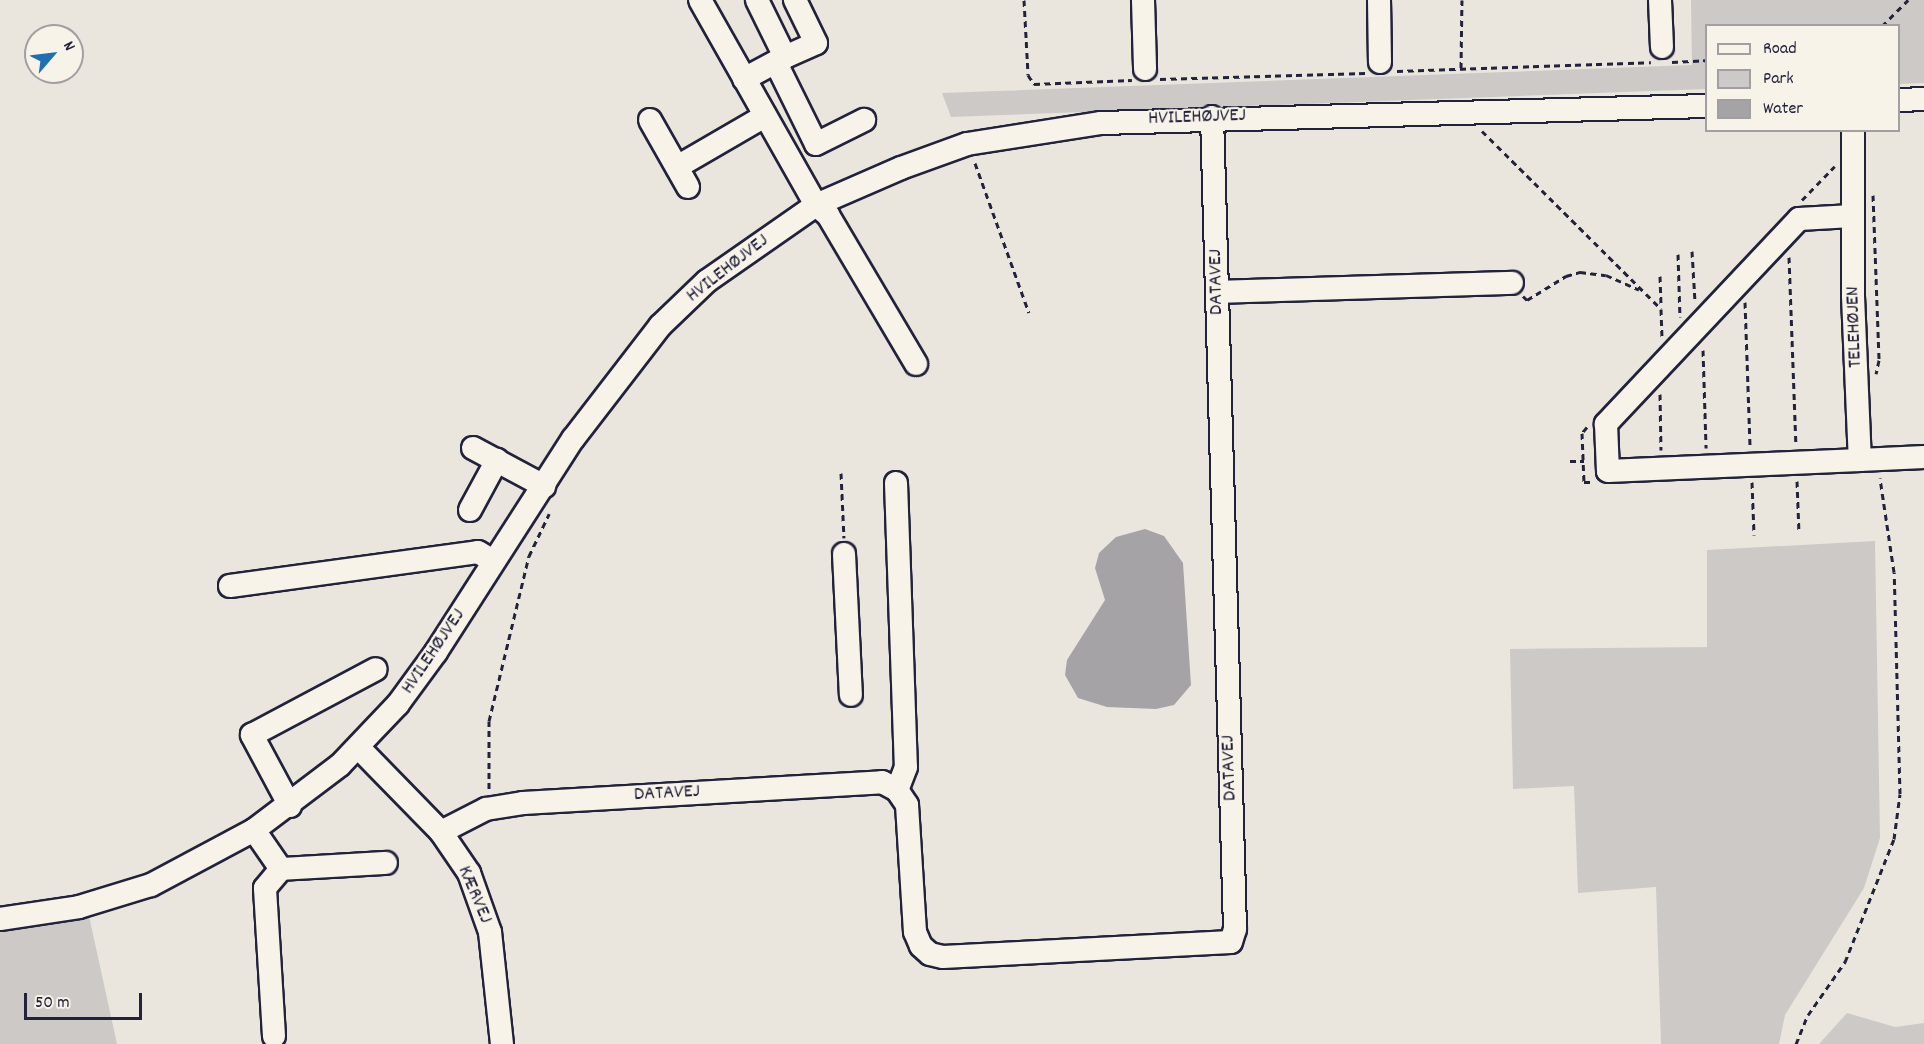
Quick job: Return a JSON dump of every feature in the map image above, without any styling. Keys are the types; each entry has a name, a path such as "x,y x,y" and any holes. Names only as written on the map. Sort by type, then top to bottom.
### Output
{"street":[{"path":"700,0 816,205 828,215 916,364"},
{"path":"758,0 816,144 864,120"},
{"path":"744,79 816,44 795,0"},
{"path":"1143,0 1147,76"},
{"path":"1379,0 1380,69"},
{"path":"1660,0 1661,57"},
{"path":"1900,100 1924,99"},
{"name":"HVILEHØJVEJ","path":"0,919 79,906 151,885 254,830 290,806 358,747 398,704 436,652 493,561 549,494 573,439 660,326 707,281 816,205 901,168 968,144 1101,123 1212,117 1705,106"},
{"path":"650,120 683,177 765,116"},
{"name":"DATAVEJ","path":"441,832 492,807 882,782 897,790 909,816 915,932 921,946 930,954 943,957 1220,946 1233,940 1212,117"},
{"name":"TELEHØJEN","path":"1852,139 1852,216 1873,470"},
{"path":"1852,216 1800,219 1744,275 1606,424 1608,471 1796,462 1873,470 1924,457"},
{"path":"1218,292 1512,283"},
{"path":"473,448 497,460 549,494"},
{"path":"470,510 497,460"},
{"path":"896,489 906,767 903,783 897,790"},
{"path":"230,586 478,552 493,561"},
{"path":"844,554 851,695"},
{"path":"290,806 252,735 376,669"},
{"name":"KÆRVEJ","path":"358,747 441,832 469,873 481,899 490,932 502,1044"},
{"path":"254,830 281,869"},
{"path":"274,1036 265,888 281,869 386,863"}],"path":[{"path":"1024,0 1028,75 1034,84 1147,76 1461,68 1661,57 1705,60"},
{"path":"1461,68 1462,0"},
{"path":"1884,24 1908,0"},
{"path":"1470,131 1493,131"},
{"path":"1482,131 1661,309"},
{"path":"1799,532 1787,216 1852,139"},
{"path":"986,159 974,160 1029,313"},
{"path":"1872,193 1879,360 1875,381"},
{"path":"1692,251 1695,313 1702,306 1706,467"},
{"path":"1678,254 1681,328"},
{"path":"1512,283 1527,300 1566,276 1588,272 1618,279 1643,292"},
{"path":"1744,275 1754,535"},
{"path":"1660,276 1661,470"},
{"path":"1590,424 1582,433 1584,482 1595,482"},
{"path":"1570,461 1584,461"},
{"path":"1796,1044 1808,1015 1845,962 1894,838 1900,794 1894,572 1873,470"},
{"path":"841,473 844,554"},
{"path":"492,807 489,721 529,556 549,494"}],"green space":[{"path":"1691,0 1924,0 1924,83 1900,84 1900,24 1705,24 1705,89 951,117 942,93 1692,65"},
{"path":"1875,541 1880,838 1864,888 1785,1015 1779,1044 1661,1044 1656,887 1578,893 1574,786 1513,789 1510,649 1707,647 1707,550"},
{"path":"89,916 117,1044 0,1044 0,929"},
{"path":"1847,1013 1895,1027 1924,1023 1924,1044 1819,1044"}],"water":[{"path":"1145,529 1164,536 1183,563 1191,685 1174,705 1156,709 1107,707 1078,698 1065,675 1067,660 1105,600 1095,568 1099,553 1116,537"}]}
